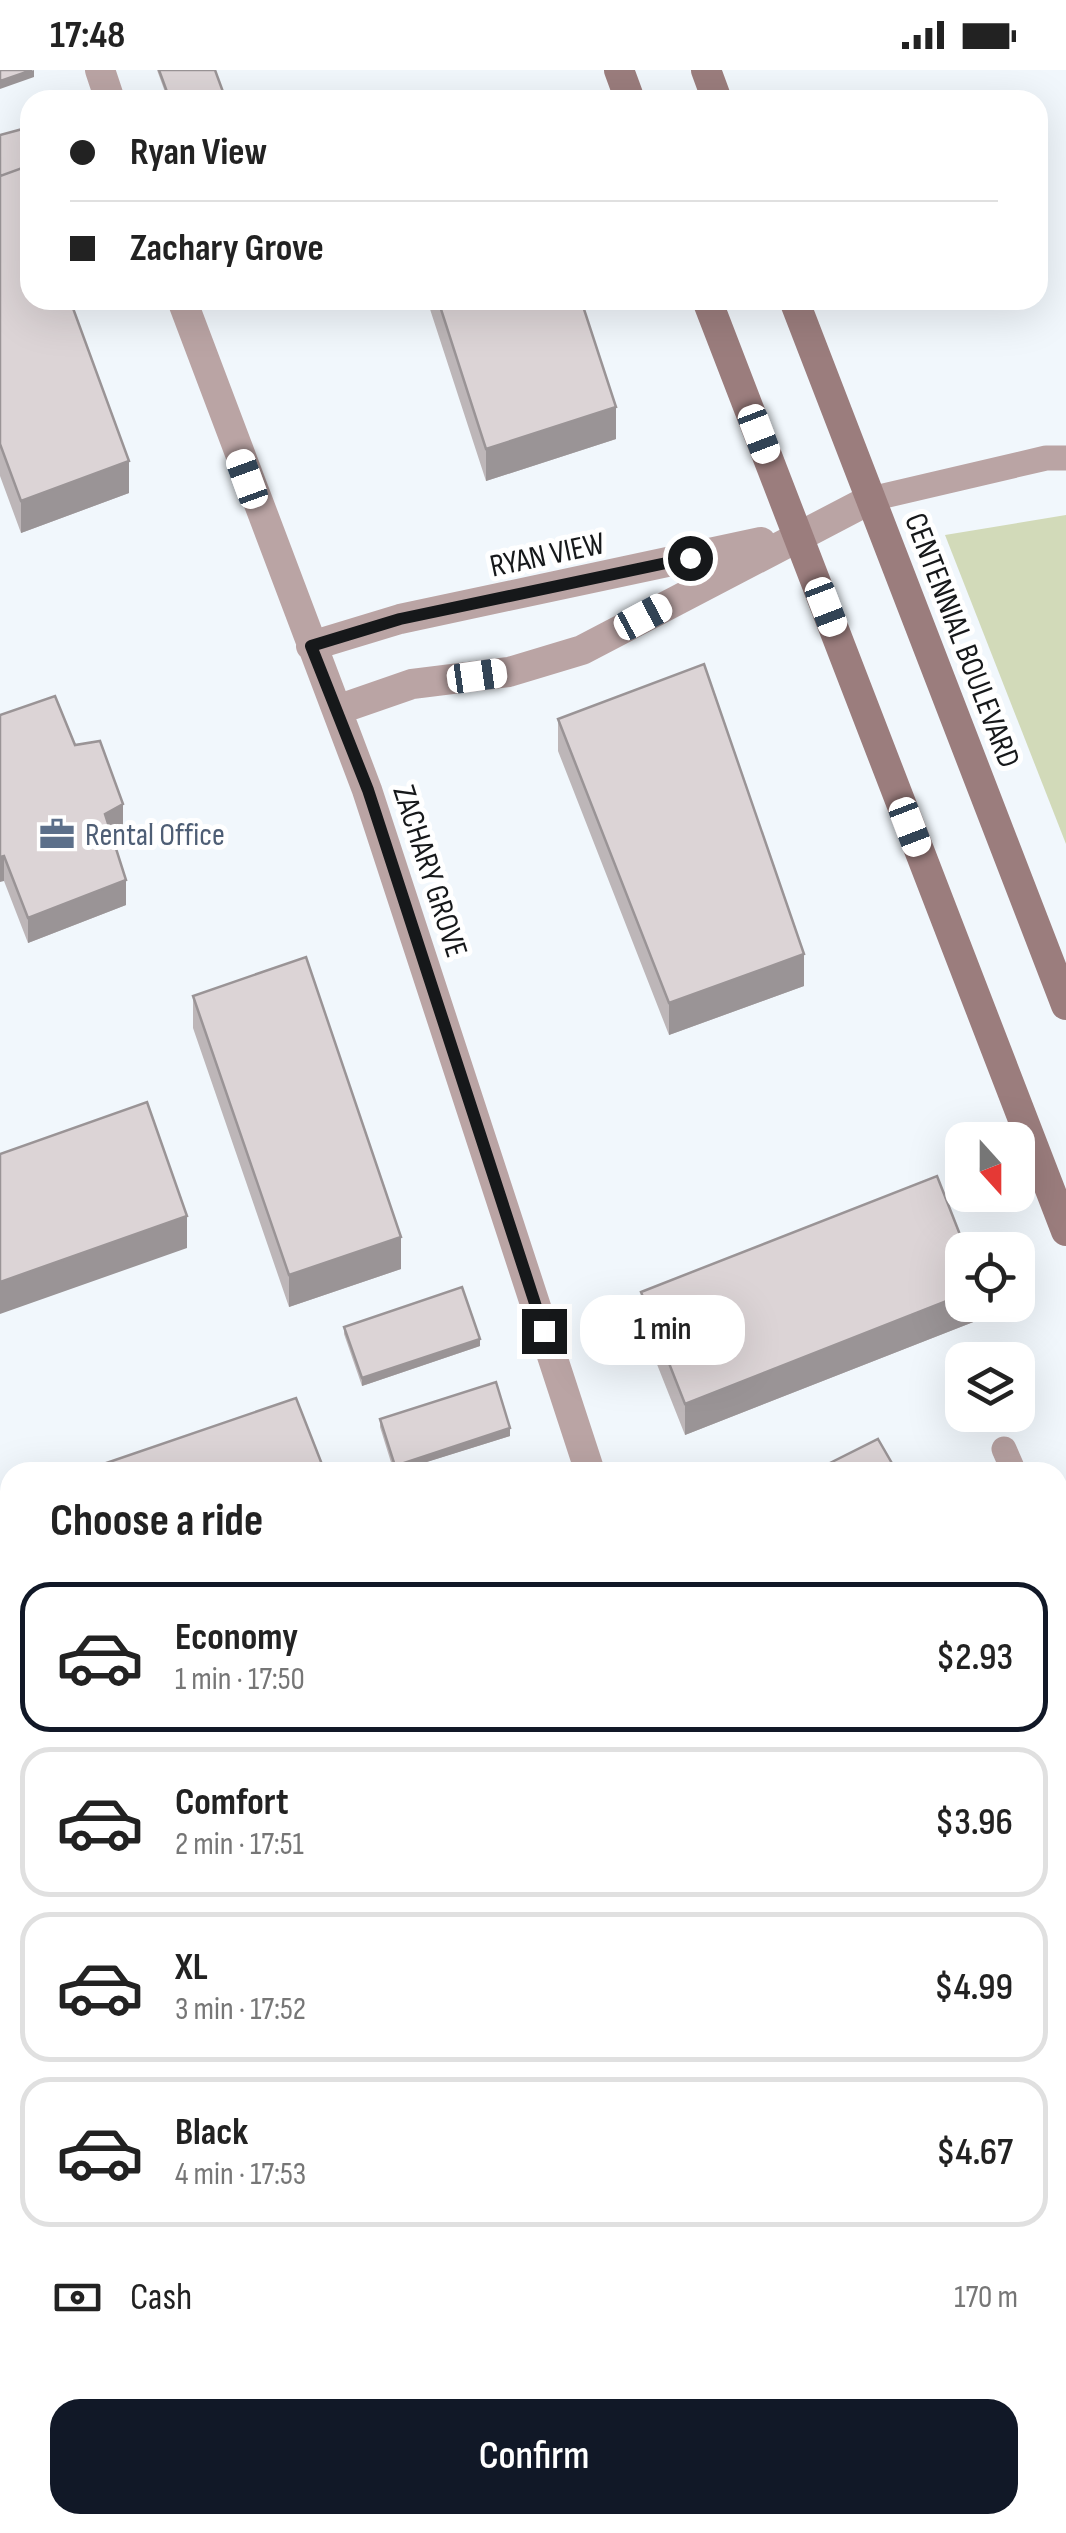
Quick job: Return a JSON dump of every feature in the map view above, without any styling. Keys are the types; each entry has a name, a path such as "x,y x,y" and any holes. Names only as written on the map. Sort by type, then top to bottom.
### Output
{"main road":[{"path":"712,310 1066,1231"},
{"name":"CENTENNIAL BOULEVARD","path":"798,310 1066,1005"}],"street":[{"name":"ZACHARY GROVE","path":"186,310 368,790 587,1462"},
{"name":"RYAN VIEW","path":"337,710 412,684 509,672 582,650 871,499"},
{"name":"RYAN VIEW","path":"311,646 400,619 798,534"}],"lane":[{"path":"871,499 1046,458 1066,458"}],"green space":[{"path":"1066,515 1066,844 945,535"}],"building":[{"path":"0,70 32,70 0,81"},
{"path":"159,70 215,70 222,90 166,90"},
{"path":"20,130 20,169 0,176 0,135"},
{"path":"20,169 20,310 74,310 129,461 21,501 0,444 0,176"},
{"path":"441,310 584,310 616,407 486,449"},
{"path":"704,664 804,954 669,1003 558,719"},
{"name":"Rental Office","path":"55,696 75,745 100,741 123,804 105,814 126,880 28,918 4,856 0,857 0,715"},
{"path":"306,957 401,1237 289,1275 193,996"},
{"path":"147,1102 187,1216 0,1282 0,1154"},
{"path":"937,1176 945,1196 945,1212 951,1212 959,1232 945,1232 945,1302 685,1404 641,1292"},
{"path":"462,1287 480,1339 362,1378 344,1327"},
{"path":"496,1382 510,1428 407,1462 394,1462 380,1419"},
{"path":"296,1398 321,1462 109,1462"},
{"path":"878,1439 891,1462 832,1462"}],"place":[{"name":"Rental Office","path":"57,834"}],"route":[{"path":"544,1331 368,790 311,646 400,619 690,558"}]}
